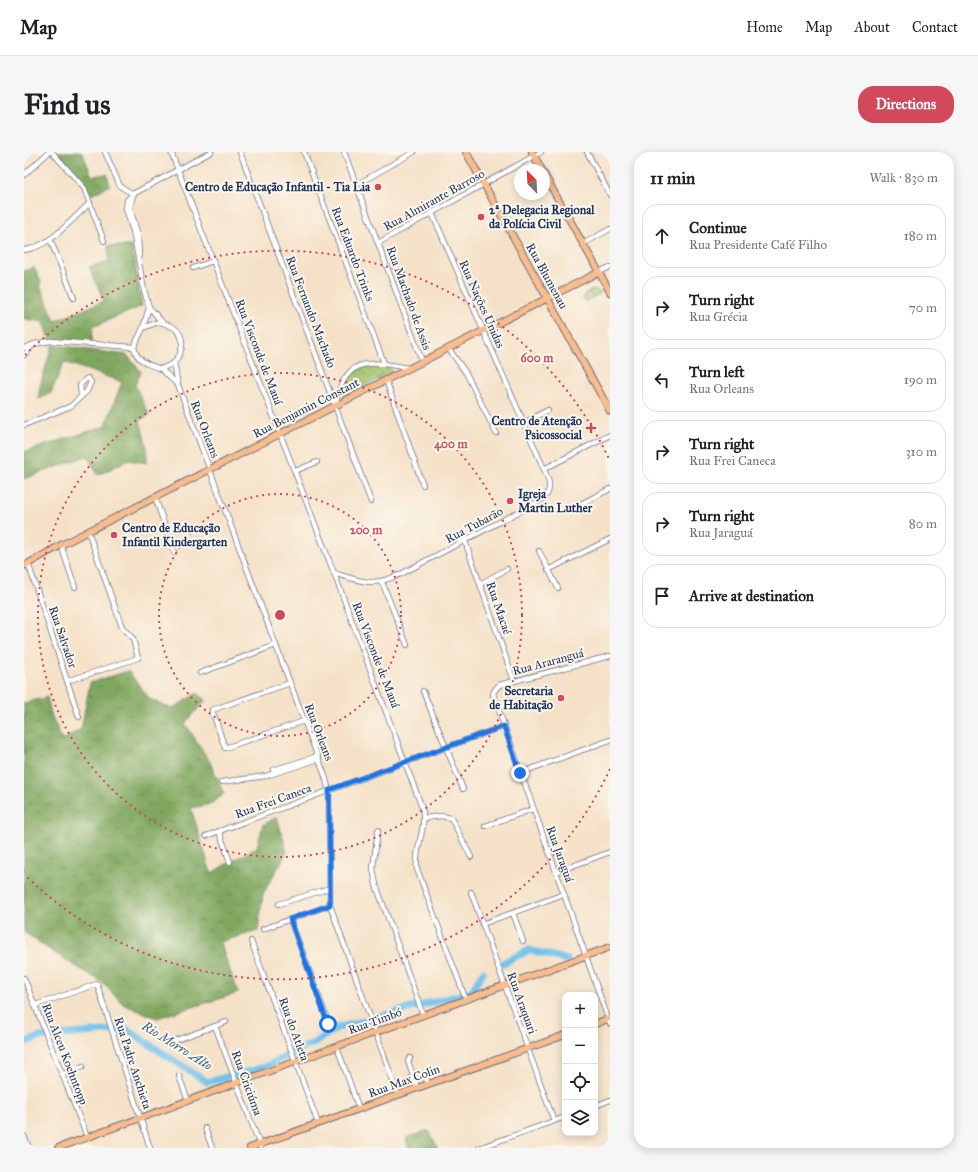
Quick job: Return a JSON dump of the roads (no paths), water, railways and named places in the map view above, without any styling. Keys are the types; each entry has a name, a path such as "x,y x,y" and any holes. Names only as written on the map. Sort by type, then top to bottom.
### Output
{"main road":[{"name":"Rua Blumenau","path":"466,152 610,411"},
{"path":"533,154 539,164"},
{"path":"550,185 610,292"},
{"name":"Rua Benjamin Constant","path":"26,564 61,544 598,272"},
{"name":"Rua Timbó","path":"58,1148 236,1081 337,1047 422,1013 505,986 610,947"},
{"path":"598,1023 609,1020"},
{"name":"Rua Max Colin","path":"250,1148 260,1146 318,1123 562,1036"}],"street":[{"path":"24,175 50,152 81,184 90,203 104,241"},
{"path":"105,152 120,186 133,194"},
{"name":"Rua Visconde de Mauá","path":"171,152 334,573 421,805 424,818"},
{"path":"149,307 143,328 134,347 136,355 140,359 149,365 161,369 174,364 182,347 182,338 176,330 162,322 149,307 142,281 133,231 126,209 127,200 133,194 211,152"},
{"name":"Rua Fernando Machado","path":"240,152 371,502"},
{"name":"Rua Eduardo Trinks","path":"304,152 384,363"},
{"name":"Rua Machado de Assis","path":"344,152 422,361"},
{"path":"356,185 414,152"},
{"name":"Rua Almirante Barroso","path":"378,242 484,184 533,154 541,152"},
{"path":"587,152 610,195"},
{"path":"24,250 36,247 50,239 90,203"},
{"name":"Rua Nações Unidas","path":"432,213 544,469"},
{"path":"583,244 610,229"},
{"path":"50,239 74,298"},
{"path":"193,268 213,260"},
{"path":"598,272 610,267"},
{"path":"143,328 158,322 162,322"},
{"path":"24,348 34,344 50,341 134,347"},
{"path":"24,355 34,344"},
{"path":"448,348 466,374 496,433"},
{"path":"335,406 340,384 351,371 370,363 384,363 409,368"},
{"name":"Rua Orleans","path":"174,364 178,385 325,776 329,790 330,905 398,1095"},
{"name":"Rua Orleans","path":"161,369 178,385"},
{"path":"386,380 423,485"},
{"path":"24,425 66,409 76,402 90,386 80,384 81,395"},
{"path":"524,423 548,410"},
{"path":"544,469 610,435"},
{"path":"295,471 317,462"},
{"name":"Rua Tubarão","path":"334,573 362,581 382,582 401,574 543,499 547,495 550,486 544,469"},
{"path":"577,506 610,489"},
{"path":"155,497 174,552"},
{"path":"67,681 138,658 133,639 122,627 88,531"},
{"path":"548,570 610,539"},
{"name":"Rua Macaé","path":"465,541 514,681"},
{"path":"61,544 75,587"},
{"path":"539,551 558,588"},
{"name":"Rua Salvador","path":"26,564 79,717"},
{"path":"480,584 507,569"},
{"path":"382,582 407,645"},
{"path":"200,674 276,645"},
{"name":"Rua Araranguá","path":"494,690 499,685 610,656"},
{"path":"290,683 212,710 225,748 304,721"},
{"name":"Rua Jaraguá","path":"494,690 494,698 520,773 609,1020"},
{"path":"423,691 463,789"},
{"name":"Rua Frei Caneca","path":"206,836 504,726"},
{"path":"520,773 610,740"},
{"path":"273,770 318,758"},
{"path":"221,782 266,776 318,758"},
{"path":"485,826 533,809"},
{"path":"466,998 417,869 416,860 424,818 442,816 451,818 470,857"},
{"path":"378,830 373,868 376,885 422,1013"},
{"path":"219,831 230,862"},
{"path":"556,872 610,852"},
{"path":"279,904 330,888"},
{"name":"Rua Araquari","path":"471,892 554,1121"},
{"path":"482,924 564,894"},
{"path":"263,929 330,905"},
{"path":"513,913 523,941"},
{"path":"290,919 328,1024"},
{"name":"Rua do Atleta","path":"251,940 318,1123"},
{"name":"Rua Alceu Koehntopp","path":"24,978 36,1005 87,1137"},
{"name":"Rua Padre Anchieta","path":"36,1005 97,984 150,1148"},
{"path":"174,1041 226,1022"},
{"name":"Rua Criciúma","path":"215,1026 260,1146"},
{"path":"337,1047 359,1109"},
{"path":"410,1058 408,1061 417,1088"},
{"path":"62,1074 83,1066"},
{"path":"179,1076 188,1100"},
{"path":"425,1076 428,1084"},
{"path":"598,1105 610,1100"},
{"path":"478,1148 562,1118"},
{"path":"204,1128 212,1148"},
{"path":"24,1136 29,1148"}],"waterway":[{"name":"Rio Morro Alto","path":"503,963 529,950 567,960"},
{"name":"Rio Morro Alto","path":"24,1043 39,1037 126,1029 207,1082 266,1067 287,1055 314,1043 337,1028 471,992 483,972"}],"place":[{"name":"Centro de Educação Infantil - Tia Lia","path":"378,187"},
{"name":"2ª Delegacia Regional da Polícia Civil","path":"481,217"},
{"name":"Centro de Atenção Psicossocial","path":"591,428"},
{"name":"Igreja Martin Luther","path":"510,501"},
{"name":"Centro de Educação Infantil Kindergarten","path":"114,535"},
{"name":"Secretaria de Habitação","path":"561,698"}]}
